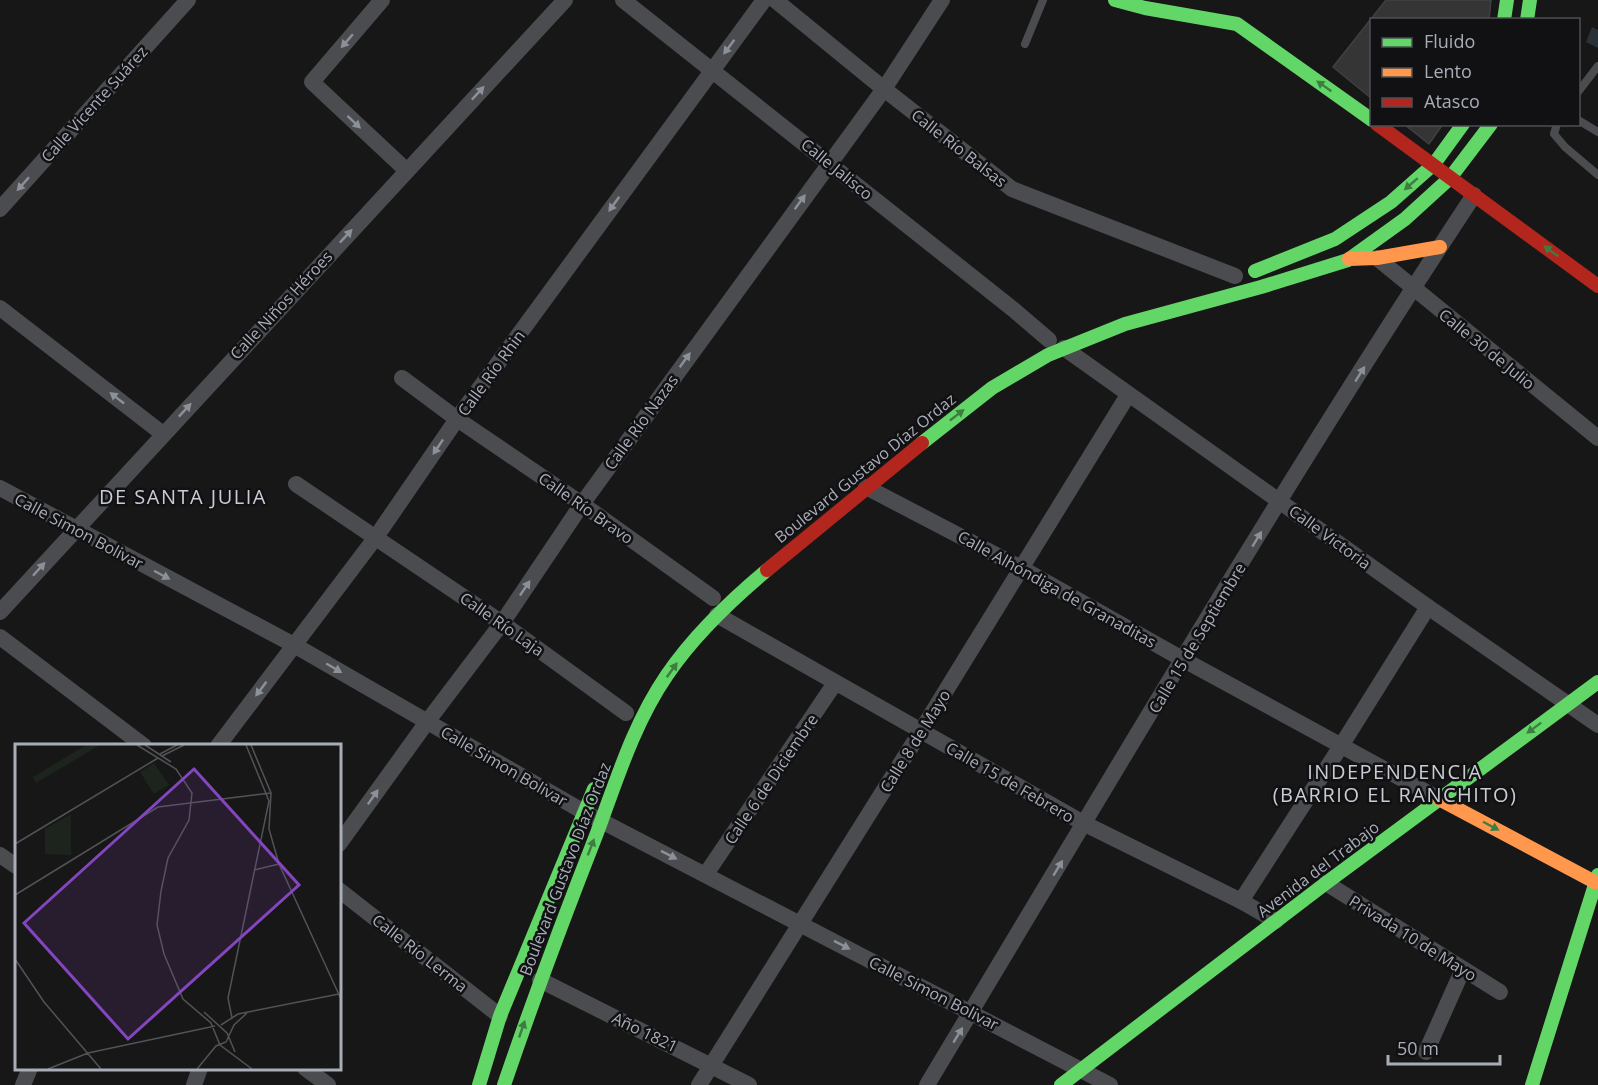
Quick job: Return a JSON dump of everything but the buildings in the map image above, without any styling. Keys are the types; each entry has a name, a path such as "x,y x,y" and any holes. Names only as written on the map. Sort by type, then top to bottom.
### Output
{"main road":[{"path":"1115,0 1146,4 1237,24 1370,119"},
{"path":"1504,18 1507,0"},
{"path":"1527,18 1530,0"},
{"path":"1380,126 1598,286"},
{"path":"1214,282 1260,270 1335,239 1391,202 1434,164 1462,126"},
{"name":"Boulevard Gustavo Díaz Ordaz","path":"946,407 974,385 1057,341 1261,287 1348,260 1405,219 1450,178 1489,126"},
{"path":"1348,260 1377,258 1440,247"},
{"name":"Boulevard Gustavo Díaz Ordaz","path":"504,1085 540,980 639,724 715,601 734,597 866,487 992,388 1057,341"},
{"name":"Avenida del Trabajo","path":"1061,1085 1326,883 1598,682"},
{"name":"Boulevard Gustavo Díaz Ordaz","path":"479,1085 500,1016 598,779"},
{"name":"Calle Alhóndiga de Granaditas","path":"1440,799 1596,878"},
{"path":"1532,1085 1596,878"}],"street":[{"name":"Calle Vicente Suárez","path":"0,209 188,0"},
{"path":"382,0 312,82 406,170"},
{"name":"Calle Niños Héroes","path":"0,612 565,0"},
{"name":"Calle Jalisco","path":"623,0 1057,341"},
{"name":"Calle Río Rhin","path":"220,744 376,537 457,419 764,0"},
{"name":"Calle Río Balsas","path":"775,0 1012,189 1235,276"},
{"name":"Calle Río Nazas","path":"340,843 502,623 582,504 884,89 942,0"},
{"name":"Calle 15 de Septiembre","path":"927,1085 1280,502 1474,195"},
{"name":"Calle 30 de Julio","path":"1377,258 1598,438"},
{"path":"0,308 163,434"},
{"name":"Calle Victoria","path":"1057,341 1128,395 1598,725"},
{"name":"Calle Río Bravo","path":"402,378 457,419 582,504 715,601"},
{"name":"Calle 8 de Mayo","path":"699,1085 921,732 1128,395"},
{"name":"Calle Río Laja","path":"296,484 502,623 626,714"},
{"name":"Calle Alhóndiga de Granaditas","path":"866,487 1021,568 1184,660 1440,799"},
{"name":"Calle Simon Bolivar","path":"0,488 294,645 584,812 1110,1085"},
{"name":"Calle 15 de Febrero","path":"715,601 835,683 1085,824 1276,921"},
{"path":"1240,901 1428,607"},
{"path":"0,637 141,744"},
{"name":"Calle 6 de Diciembre","path":"706,874 835,683"},
{"path":"0,855 15,865"},
{"name":"Privada 10 de Mayo","path":"1326,883 1500,992"},
{"name":"Calle Río Lerma","path":"340,891 500,1016"},
{"path":"1426,1052 1463,969"},
{"name":"Año 1821","path":"540,980 749,1085"},
{"path":"23,1085 29,1070"},
{"path":"194,1085 199,1070"},
{"path":"308,1070 328,1085"}],"lane":[{"path":"1025,44 1043,0"},
{"path":"1580,89 1598,66"},
{"path":"1580,121 1598,132"},
{"path":"1556,126 1554,134 1565,147 1598,175"}],"shaded area":[{"path":"1592,27 1598,30 1598,48 1586,42"}],"traffic: fast":[{"path":"1115,0 1145,8 1237,24 1370,119"},
{"path":"1504,18 1507,0"},
{"path":"1527,18 1530,0"},
{"path":"1255,271 1335,239 1391,202 1434,164 1462,126"},
{"path":"922,443 992,388 1048,355 1125,324 1261,287 1348,260 1405,219 1450,178 1489,126"},
{"path":"504,1085 619,772 645,712 667,675 701,632 726,606 767,570"},
{"path":"1061,1085 1326,883 1598,682"},
{"path":"479,1085 500,1016 594,789"},
{"path":"1532,1085 1598,875"}],"traffic: slow":[{"path":"1349,259 1377,258 1440,247"},
{"path":"1439,799 1595,882"}],"traffic: jam":[{"path":"1380,126 1598,286"},
{"path":"767,570 922,443"}],"district":[{"name":"DE SANTA JULIA","path":"183,496"},
{"name":"INDEPENDENCIA (BARRIO EL RANCHITO)","path":"1395,782"}]}
